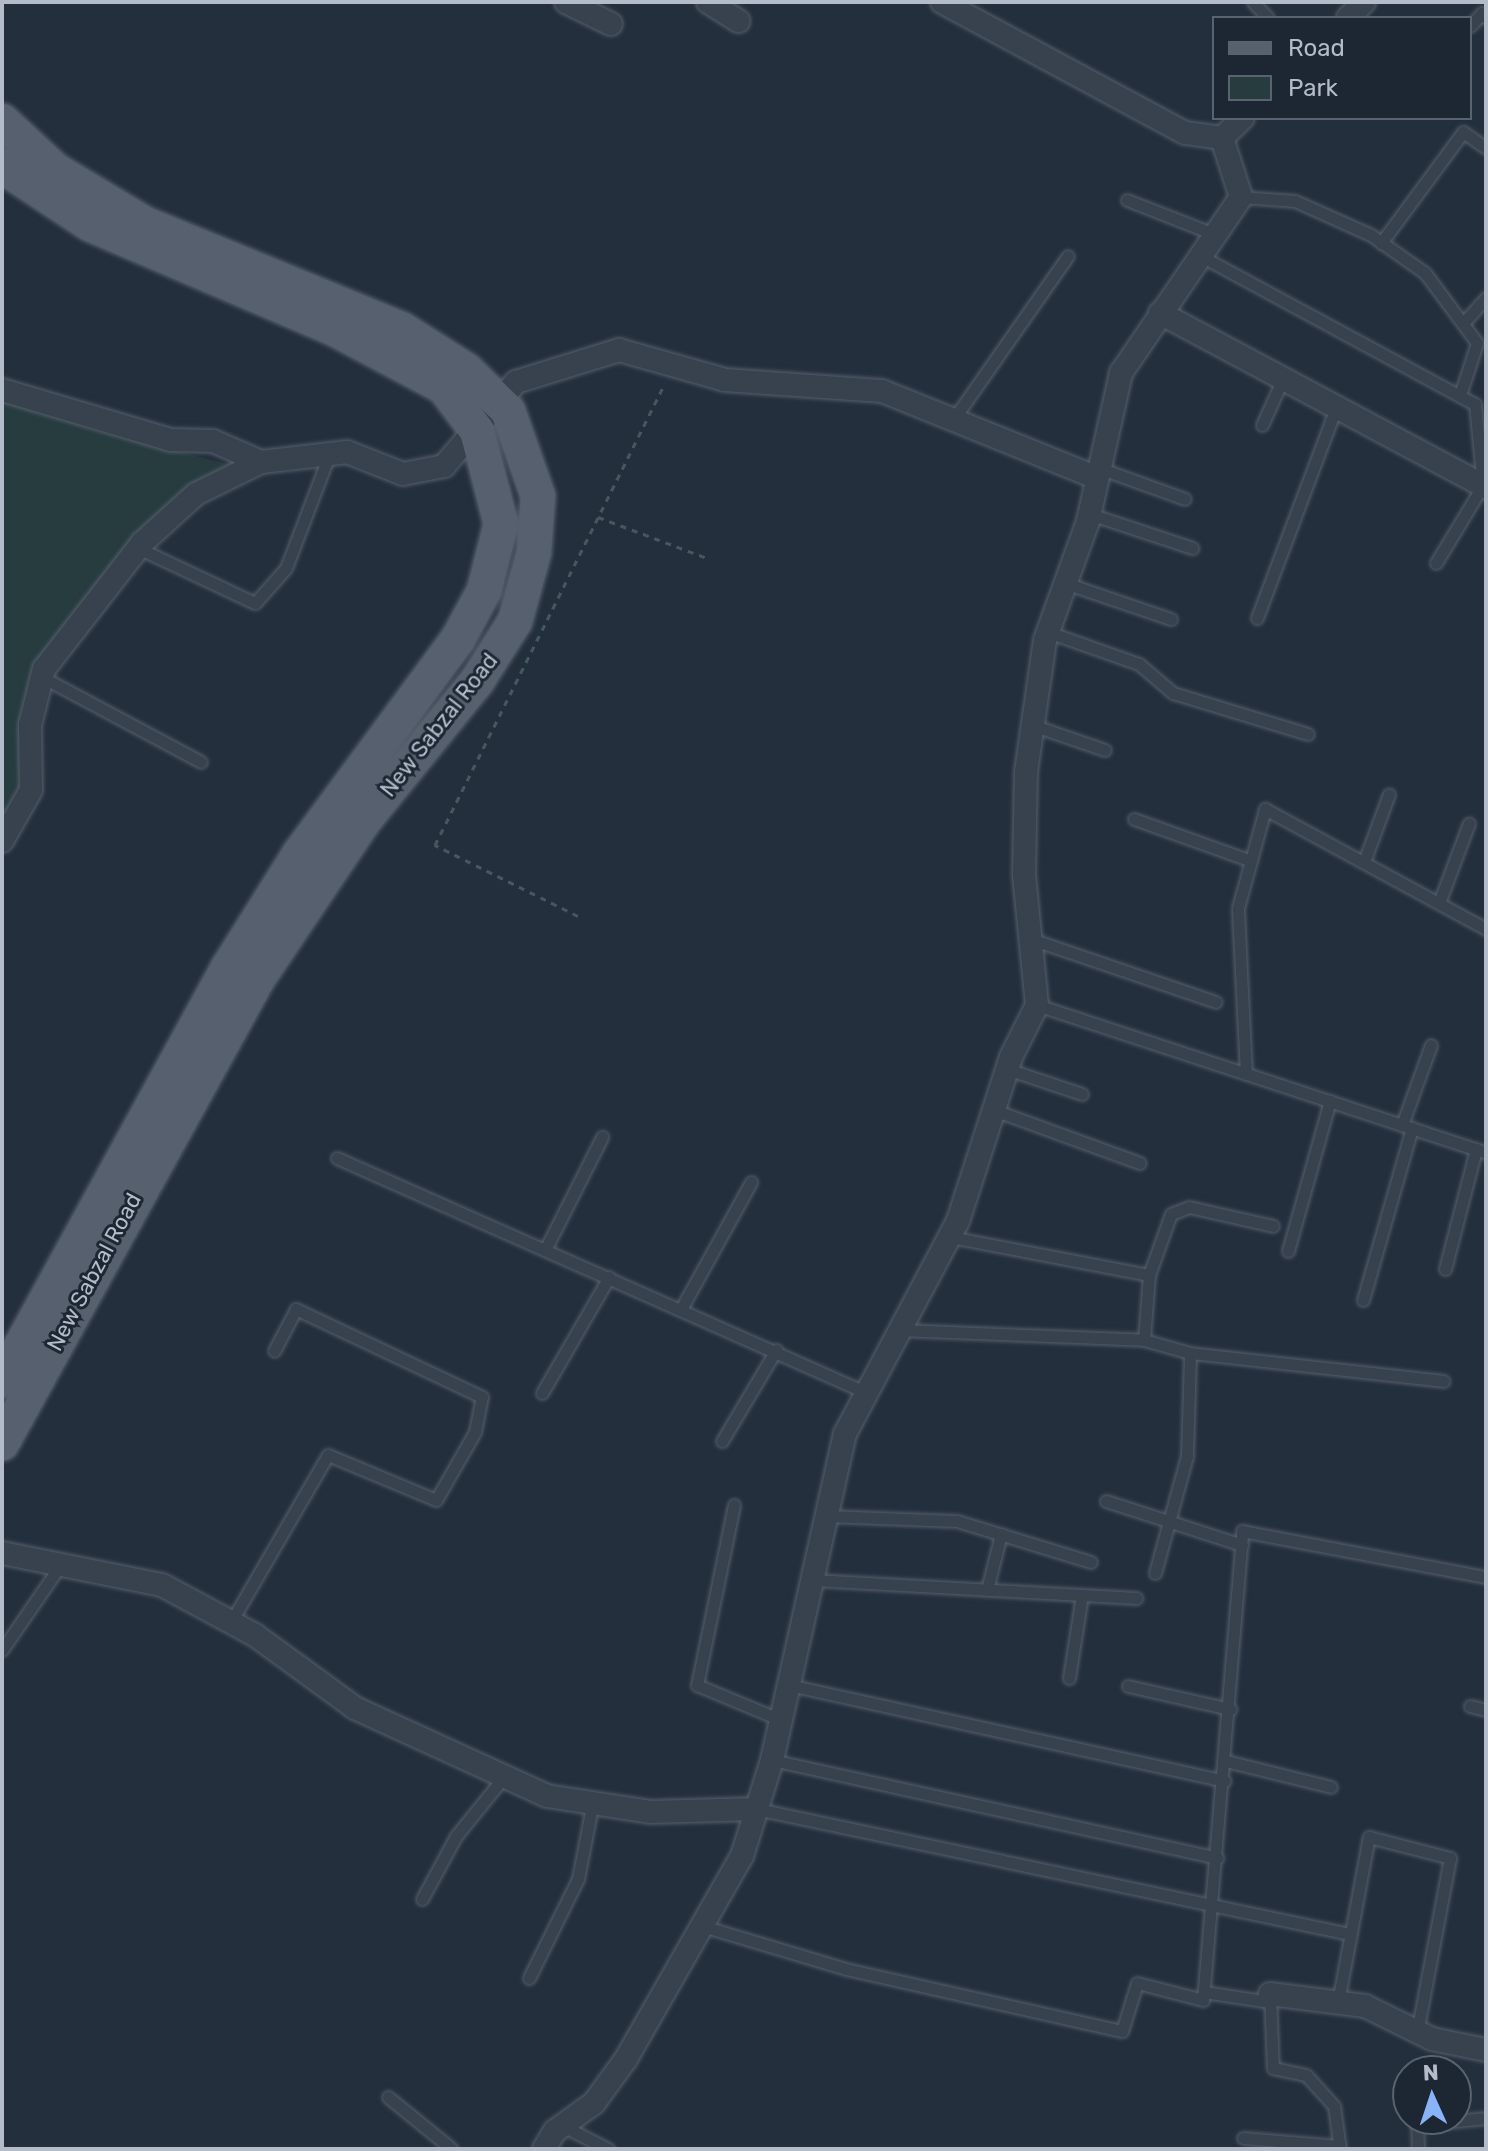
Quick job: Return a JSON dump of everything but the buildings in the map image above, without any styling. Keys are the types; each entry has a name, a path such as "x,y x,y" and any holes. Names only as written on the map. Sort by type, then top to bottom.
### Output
{"main road":[{"name":"New Sabzal Road","path":"2,121 97,198 401,329 498,398 527,451 538,496 534,552 515,621 477,681 363,822 257,980 2,1443"},
{"name":"New Sabzal Road","path":"2,166 103,231 419,371 444,387 475,429 493,473 501,524 480,599 228,968 2,1380"}],"street":[{"path":"566,2 611,24"},
{"path":"708,2 738,21"},
{"path":"942,2 1185,133 1222,138"},
{"path":"1222,138 1241,120"},
{"path":"544,2149 562,2126 594,2103 626,2059 706,1927 757,1809 772,1760 845,1434 950,1237 1007,1069 1037,1005 1024,875 1032,725 1048,632 1090,514 1121,373 1241,197 1222,138"},
{"path":"1160,313 1335,410 1484,486"},
{"path":"2,841 31,790 30,725 42,677 138,548 196,494 261,462 331,451 403,474 424,473 444,466 498,398 516,382 600,351 675,364 725,380 882,391 1098,473"},
{"path":"2,390 171,440 213,441 261,462"},
{"path":"2,1553 59,1567 162,1585 231,1622 355,1708 503,1778 592,1806 757,1809"},
{"path":"1270,1998 1365,2006 1417,2032 1486,2050"}],"lane":[{"path":"1472,24 1482,13 1486,18"},
{"path":"1381,243 1463,132 1486,148"},
{"path":"1241,197 1295,201 1381,243 1425,273 1466,320 1477,343 1460,395"},
{"path":"1127,200 1214,234"},
{"path":"1199,255 1337,336 1475,404 1482,439 1484,486 1436,563"},
{"path":"953,420 1068,256"},
{"path":"1466,320 1485,301"},
{"path":"1262,425 1282,381"},
{"path":"1257,618 1335,410"},
{"path":"138,548 255,603 286,568 331,451"},
{"path":"1098,473 1185,499"},
{"path":"1090,514 1192,548"},
{"path":"1065,583 1171,619"},
{"path":"1048,632 1139,664 1173,693 1308,734"},
{"path":"42,677 201,762"},
{"path":"1032,725 1105,750"},
{"path":"1364,862 1389,794"},
{"path":"1246,1074 1238,908 1265,809 1486,929"},
{"path":"1134,819 1251,861"},
{"path":"1439,903 1469,823"},
{"path":"1030,938 1216,1002"},
{"path":"1037,1005 1481,1151 1445,1269"},
{"path":"1363,1300 1431,1045"},
{"path":"1007,1069 1082,1094"},
{"path":"1288,1251 1330,1101"},
{"path":"994,1110 1140,1163"},
{"path":"545,1250 602,1137"},
{"path":"337,1158 776,1350 867,1393"},
{"path":"681,1309 751,1182"},
{"path":"1144,1340 1149,1275 1171,1214 1189,1207 1273,1226"},
{"path":"950,1237 1149,1275"},
{"path":"542,1393 609,1277"},
{"path":"231,1622 328,1455 436,1500 475,1432 482,1397 296,1309 274,1351"},
{"path":"900,1330 1144,1340 1190,1353 1443,1381"},
{"path":"722,1441 776,1350"},
{"path":"1155,1573 1187,1456 1190,1353"},
{"path":"1106,1501 1242,1545"},
{"path":"734,1505 697,1685 781,1720"},
{"path":"827,1516 957,1521 1091,1562"},
{"path":"706,1927 846,1969 1122,2031 1137,1983 1203,2000 1225,1781 1242,1531 1312,1539 1486,1577"},
{"path":"987,1590 1001,1534"},
{"path":"2,1650 59,1567"},
{"path":"813,1580 1137,1598"},
{"path":"1069,1678 1082,1595"},
{"path":"789,1685 1225,1781"},
{"path":"1128,1686 1230,1709"},
{"path":"1470,1706 1486,1710"},
{"path":"772,1760 1217,1858"},
{"path":"1226,1761 1331,1787"},
{"path":"422,1899 456,1836 503,1778"},
{"path":"529,1978 578,1879 592,1806"},
{"path":"757,1809 1349,1934"},
{"path":"1338,2002 1369,1837 1450,1858 1417,2032"},
{"path":"1204,1992 1270,1998 1273,2068 1306,2075 1334,2106 1339,2147 1263,2144 1243,2138"},
{"path":"388,2097 452,2149"},
{"path":"562,2126 608,2149"}],"path":[{"path":"578,916 435,845 675,364"},
{"path":"598,517 707,558"}],"green space":[{"path":"2,397 96,431 239,467 197,487 31,673 21,797 2,828"}]}
